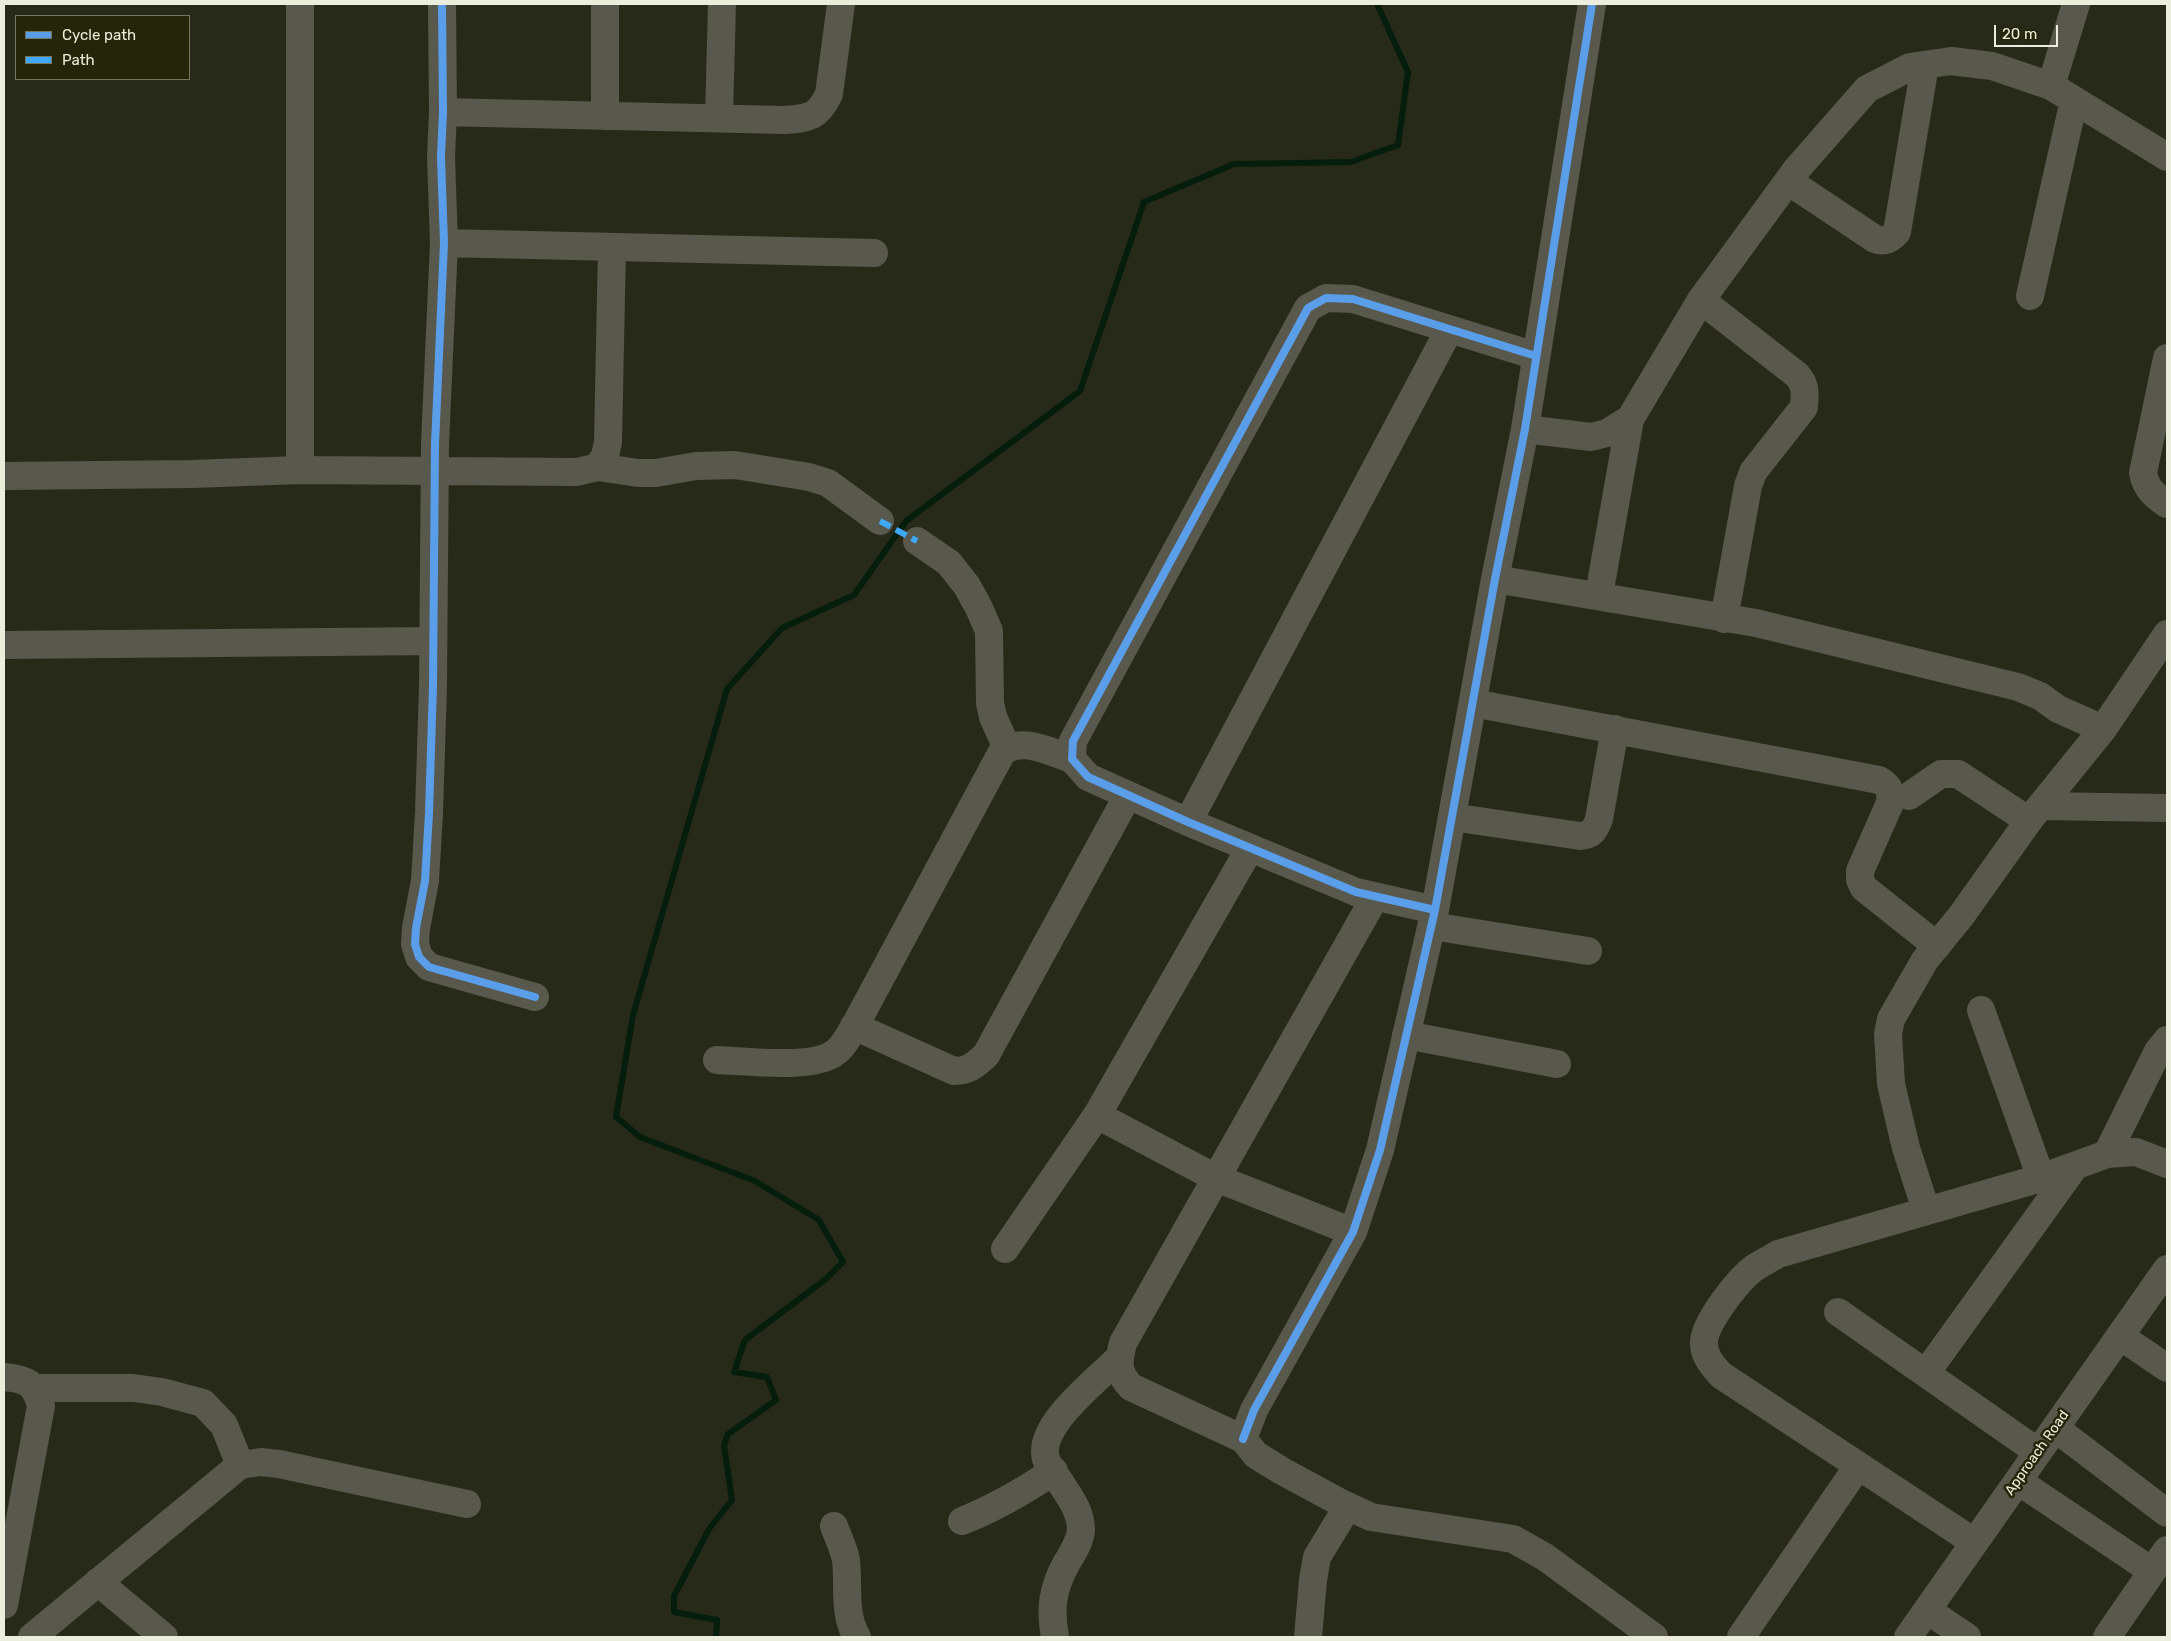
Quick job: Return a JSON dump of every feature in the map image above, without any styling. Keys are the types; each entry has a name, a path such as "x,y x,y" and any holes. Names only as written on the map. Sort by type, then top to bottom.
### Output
{"street":[{"path":"300,4 300,470"},
{"path":"442,4 443,112 441,157 444,243 435,471 430,813 424,881 416,928 417,950 419,957 430,967 535,996"},
{"path":"605,4 605,116"},
{"path":"719,118 722,4"},
{"path":"443,112 785,120 814,116 823,106 829,94 841,4"},
{"path":"1243,1439 1254,1410 1353,1232 1380,1150 1433,918 1495,579 1525,429 1592,4"},
{"path":"2030,296 2076,4"},
{"path":"1599,595 1630,419 1701,300 1788,182 1867,89 1910,67 1951,61 1992,66 2063,93 2167,157"},
{"path":"1788,182 1875,240 1885,241 1891,238 1897,232 1925,65"},
{"path":"444,243 874,253"},
{"path":"598,467 608,442 612,247"},
{"path":"1072,759 1073,741 1308,308 1326,298 1353,299 1536,356"},
{"path":"1701,300 1796,375 1804,383 1805,394 1804,407 1753,472 1748,486 1724,618"},
{"path":"1188,822 1449,330"},
{"path":"2167,358 2143,473 2145,483 2150,490 2167,504"},
{"path":"1525,429 1591,437 1607,433 1630,419"},
{"path":"4,476 192,474 300,470 577,472 598,467 619,472 656,473 696,466 735,465 808,477 828,483 880,521"},
{"path":"917,541 949,563 967,586 990,631 990,703 993,717 1007,748"},
{"path":"1495,579 1599,595 1756,624 2018,687 2040,696 2058,709 2103,729"},
{"path":"4,645 433,640"},
{"path":"1926,1210 1906,1148 1891,1084 1888,1034 1891,1019 1925,960 1961,916 2036,812 2163,651"},
{"path":"1473,703 1879,780 1888,785 1890,803 1860,871 1860,880 1864,888 1937,946"},
{"path":"1452,817 1580,836 1589,835 1595,830 1599,819 1615,729"},
{"path":"717,1060 805,1063 820,1060 836,1052 854,1026 1002,752 1017,744 1027,744 1072,759 1088,777 1188,822 1356,892 1433,918 1588,951"},
{"path":"1909,796 1941,774 1958,774 2036,812 2167,808"},
{"path":"854,1026 954,1071 965,1071 973,1067 986,1055 1128,795"},
{"path":"1005,1249 1097,1115 1250,848"},
{"path":"1375,897 1122,1343 1119,1358 1121,1376 1131,1387 1243,1439 1263,1459 1348,1506 1372,1517 1513,1540 1545,1557 1654,1637"},
{"path":"1981,1010 2041,1178"},
{"path":"1406,1034 1557,1064"},
{"path":"2107,1154 2158,1051 2167,1040"},
{"path":"1097,1115 1216,1178 1353,1232"},
{"path":"1974,1542 1721,1374 1707,1359 1704,1341 1710,1325 1734,1288 1753,1269 1778,1254 2041,1178 2107,1154 2136,1152 2167,1164"},
{"path":"1926,1373 2075,1166"},
{"name":"Approach Road","path":"1908,1637 2120,1336 2159,1297 2167,1269"},
{"path":"1838,1312 2038,1452"},
{"path":"2120,1336 2167,1368"},
{"path":"1051,1635 1054,1591 1081,1532 1076,1506 1046,1460 1045,1446 1060,1416 1119,1358"},
{"path":"4,1377 28,1382 36,1388 133,1388 162,1392 204,1403 224,1425 240,1465"},
{"path":"4,1605 41,1406 36,1388"},
{"path":"2055,1428 2167,1513"},
{"path":"32,1637 240,1465 261,1462 279,1464 467,1504"},
{"path":"1741,1637 1858,1466"},
{"path":"962,1521 989,1510 1028,1489 1054,1471"},
{"path":"2018,1481 2160,1560 2107,1637"},
{"path":"1308,1637 1317,1557 1348,1506"},
{"path":"834,1526 845,1557 850,1626 857,1637"},
{"path":"98,1582 164,1637"},
{"path":"1927,1610 1967,1637"}],"waterway":[{"path":"716,1637 717,1620 674,1612 674,1596 709,1529 732,1500 724,1445 728,1434 776,1400 767,1377 734,1372 745,1340 827,1278 843,1262 819,1220 755,1181 640,1137 616,1117 633,1015 727,689 782,628 854,595 906,521 1080,391 1144,202 1234,164 1351,162 1398,145 1408,72 1377,4"}],"marked path":[{"path":"880,521 917,541"}],"cycle path":[{"path":"442,4 443,112 441,157 444,243 435,444 433,686 425,881 416,928 415,944 419,957 429,967 535,997"},
{"path":"1243,1439 1254,1410 1353,1232 1380,1150 1435,910 1495,579 1525,429 1592,4"},
{"path":"1435,910 1356,892 1188,822 1088,777 1072,759 1073,741 1308,308 1326,298 1353,299 1536,356"}]}
